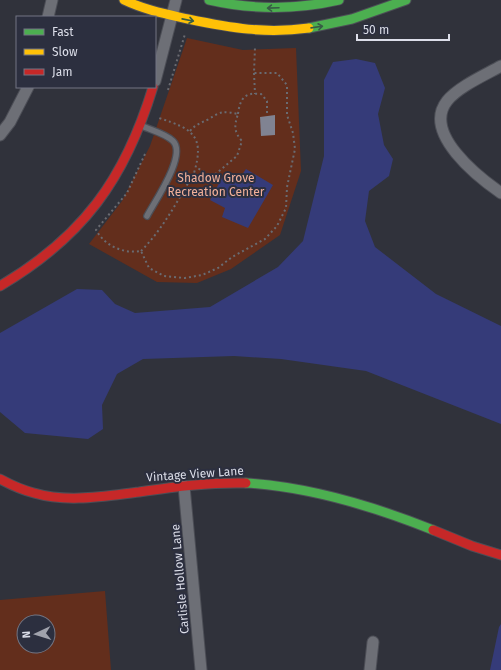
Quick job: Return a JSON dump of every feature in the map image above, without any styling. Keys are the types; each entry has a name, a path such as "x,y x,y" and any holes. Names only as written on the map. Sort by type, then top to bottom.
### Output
{"street":[{"path":"48,16 52,0"},
{"path":"124,0 171,16 214,25 258,31 303,29 340,23 383,10 406,0"},
{"path":"156,76 176,0"},
{"path":"209,0 233,7 264,9 309,7 339,0"},
{"path":"501,66 457,92 447,101 442,109 440,119 443,132 460,157 482,179 501,193"},
{"path":"0,135 10,122 27,88"},
{"path":"0,286 60,246 86,218 107,190 129,156 153,88"},
{"name":"Vintage View Lane","path":"1,481 28,491 52,497 83,498 184,486 244,483 297,488 337,496 377,509 479,550 501,555"},
{"name":"Carlisle Hollow Lane","path":"184,486 201,670"},
{"path":"370,670 373,642"}],"lane":[{"path":"141,125 172,140 177,146 177,155 172,170 147,216"}],"path":[{"path":"166,95 184,34"},
{"path":"255,47 255,94"},
{"path":"147,149 127,193 96,230 102,240 115,248 131,253 141,251 148,268 164,276 185,278 202,275 218,268 232,257 265,240 278,226 286,208 287,187 295,149 293,133 287,115 286,85 277,73 254,73"},
{"path":"196,167 212,177 237,156 242,141 235,133 235,124 239,104 244,97 251,93 261,94 267,101 267,113"},
{"path":"190,131 198,123 217,113 226,111 238,114"},
{"path":"154,131 159,118"}],"green space":[{"name":"Shadow Grove Recreation Center","path":"187,38 243,50 296,48 301,171 280,235 231,269 197,283 157,282 89,244 122,201 150,146"},
{"path":"105,591 111,670 0,670 0,600"}],"water":[{"path":"356,59 375,63 385,88 378,114 384,145 393,159 389,176 369,191 365,221 375,247 436,294 501,326 501,424 366,371 281,359 234,356 143,359 117,374 102,405 103,429 88,439 25,433 0,412 0,333 77,289 102,290 115,304 135,313 210,307 278,267 303,241 324,156 324,80 333,62"},
{"path":"246,169 273,185 248,228 222,217 225,208 210,200 224,174 237,182"},
{"path":"501,624 501,670 490,670 499,627"}],"building":[{"path":"275,115 275,135 261,136 260,117"}],"traffic: fast":[{"path":"209,0 242,6 274,8 306,6 339,0"},
{"path":"309,28 352,19 406,0"},
{"path":"246,483 270,485 318,493 388,513 433,530"}],"traffic: slow":[{"path":"124,0 164,13 234,27 263,30 293,30 309,28"}],"traffic: jam":[{"path":"0,286 29,267 55,247 78,226 97,203 129,150 142,120 153,88"},
{"path":"0,479 34,493 60,498 100,497 192,485 246,483"},
{"path":"433,530 472,546 501,555"}]}
